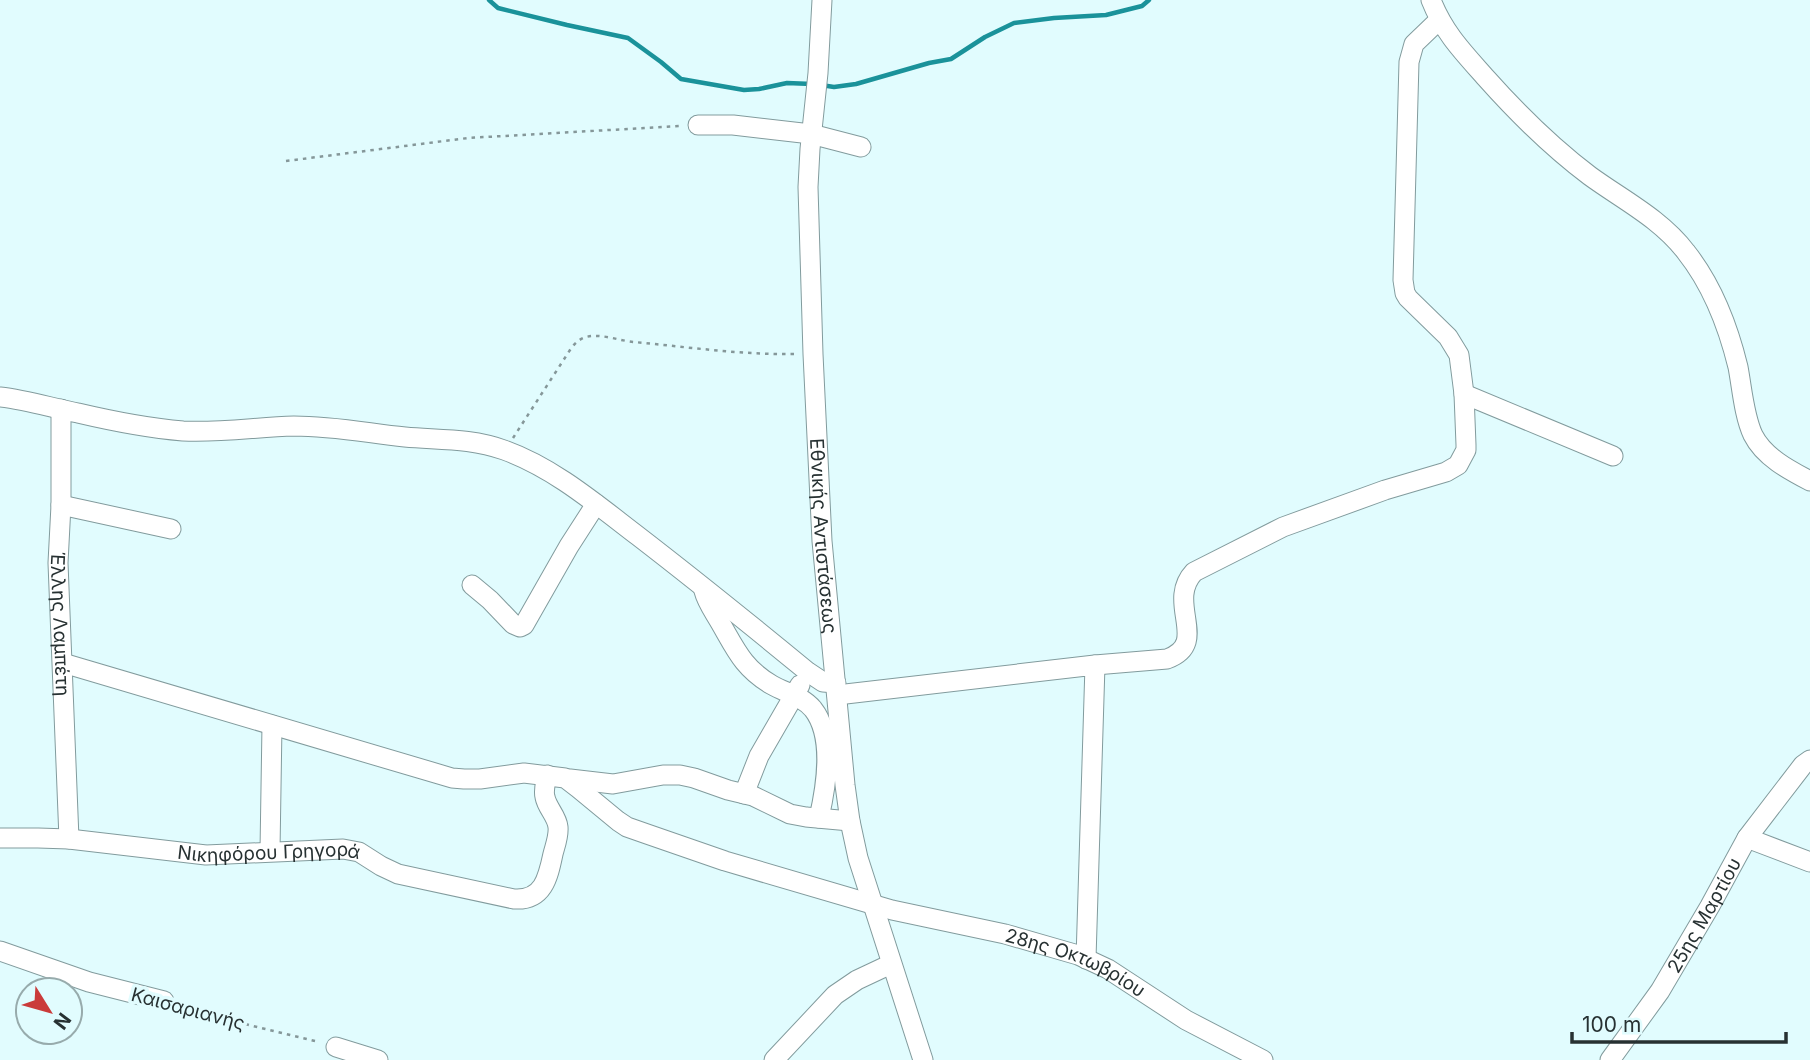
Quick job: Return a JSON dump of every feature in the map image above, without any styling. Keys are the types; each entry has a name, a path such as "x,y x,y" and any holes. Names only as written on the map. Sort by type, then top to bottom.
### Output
{"street":[{"name":"Εθνικής Αντιστάσεως","path":"822,0 808,187 822,541 836,689 850,821 858,858 923,1060"},
{"path":"1431,0 1456,44 1539,135 1592,178 1649,216 1686,252 1718,303 1753,434 1770,456 1810,481"},
{"path":"0,397 122,422 197,432 292,426 322,427 471,441 506,450 554,475 596,504 808,672 836,689 1167,659 1177,655 1187,640 1184,589 1188,579 1201,569 1283,527 1454,468 1466,450 1461,362 1448,337 1408,298 1404,280 1410,51 1419,38 1440,20"},
{"path":"698,125 733,125 811,134 861,148"},
{"path":"1464,394 1613,456"},
{"name":"Έλλης Λαμπέτη","path":"61,409 58,563 69,839"},
{"path":"472,585 513,624 520,627 524,625 596,504"},
{"path":"61,505 171,529"},
{"path":"703,587 708,601 741,659 765,681 803,700 821,723 826,779 819,818"},
{"path":"62,663 457,779 524,773 613,784 663,775 680,775 744,794 790,814 850,821"},
{"path":"1086,958 1095,665"},
{"path":"744,794 760,755 808,672"},
{"path":"270,851 272,725"},
{"name":"25ης Μαρτίου","path":"1610,1060 1665,982 1747,838 1777,797 1810,760"},
{"name":"Νικηφόρου Γρηγορά","path":"0,838 69,839 206,855 356,850 398,874 514,899 529,898 539,890 547,876 558,832 556,818 544,796 556,777"},
{"name":"28ης Οκτωβρίου","path":"556,777 627,827 725,861 914,916 1005,934 1086,958 1186,1020 1264,1060"},
{"path":"1747,838 1810,862"},
{"name":"Καισαριανής","path":"0,951 89,982 164,1001"},
{"path":"774,1060 835,995 857,980 891,964"},
{"path":"336,1047 378,1060"}],"path":[{"path":"286,161 468,138 698,125"},
{"path":"506,450 570,350 585,337 597,336 747,353 813,354"},
{"name":"Καισαριανής","path":"164,1001 336,1047"}],"waterway":[{"path":"489,0 498,8 628,38 681,79 744,90 787,83 812,84"},
{"path":"821,85 834,87 856,84 951,59 985,37 1014,23 1106,15 1142,6 1149,0"}]}
